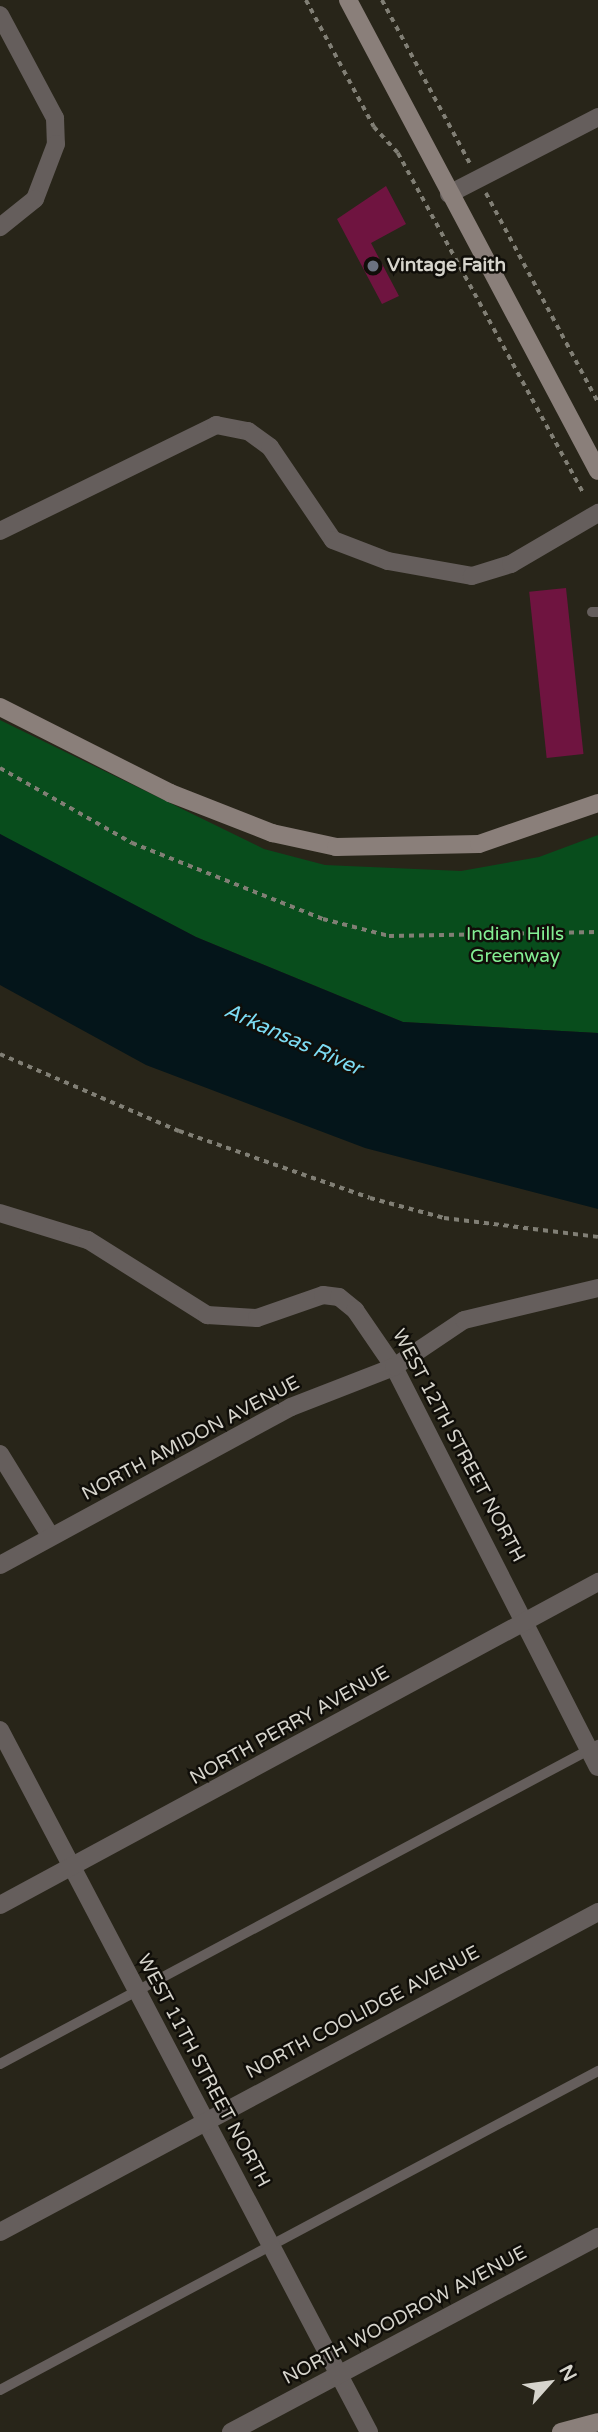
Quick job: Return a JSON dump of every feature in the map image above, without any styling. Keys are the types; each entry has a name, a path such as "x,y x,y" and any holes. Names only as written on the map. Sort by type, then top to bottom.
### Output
{"main road":[{"path":"348,0 598,471"},
{"path":"0,707 170,793 272,833 336,847 479,844 598,803"},
{"path":"561,2432 598,2422"}],"street":[{"path":"0,15 55,118 56,144 34,199 0,227"},
{"path":"449,194 598,117"},
{"path":"0,531 216,425 248,431 270,447 333,540 388,561 472,576 510,564 598,513"},
{"name":"WEST 12TH STREET NORTH","path":"0,1213 88,1240 207,1315 249,1319 309,1298 339,1297 369,1326 394,1367 593,1748 598,1767"},
{"name":"NORTH AMIDON AVENUE","path":"0,1565 291,1407 394,1367 464,1320 598,1288"},
{"path":"0,1454 51,1537"},
{"name":"NORTH PERRY AVENUE","path":"0,1905 598,1582"},
{"name":"WEST 11TH STREET NORTH","path":"1,1735 369,2432"},
{"name":"NORTH COOLIDGE AVENUE","path":"0,2232 598,1912"},
{"name":"NORTH WOODROW AVENUE","path":"231,2432 598,2237"}],"lane":[{"path":"0,2064 593,1748"},
{"path":"0,2390 598,2071"}],"path":[{"path":"306,0 374,127 398,153 583,493"},
{"path":"382,0 598,402"},
{"path":"0,768 132,843 323,919 390,936 598,932"},
{"path":"0,1054 179,1131 370,1198 444,1218 598,1237"}],"green space":[{"name":"Indian Hills Greenway","path":"0,720 264,849 325,865 461,871 539,857 598,835 598,1033 403,1022 196,937 19,845 0,834"}],"water":[{"name":"Arkansas River","path":"0,834 196,937 403,1022 598,1033 598,1209 365,1148 146,1065 0,985"}],"building":[{"name":"Vintage Faith","path":"386,186 406,224 371,243 399,296 382,304 337,219"},
{"path":"566,588 583,754 547,758 529,592"}],"place":[{"name":"Vintage Faith","path":"373,266"}]}
